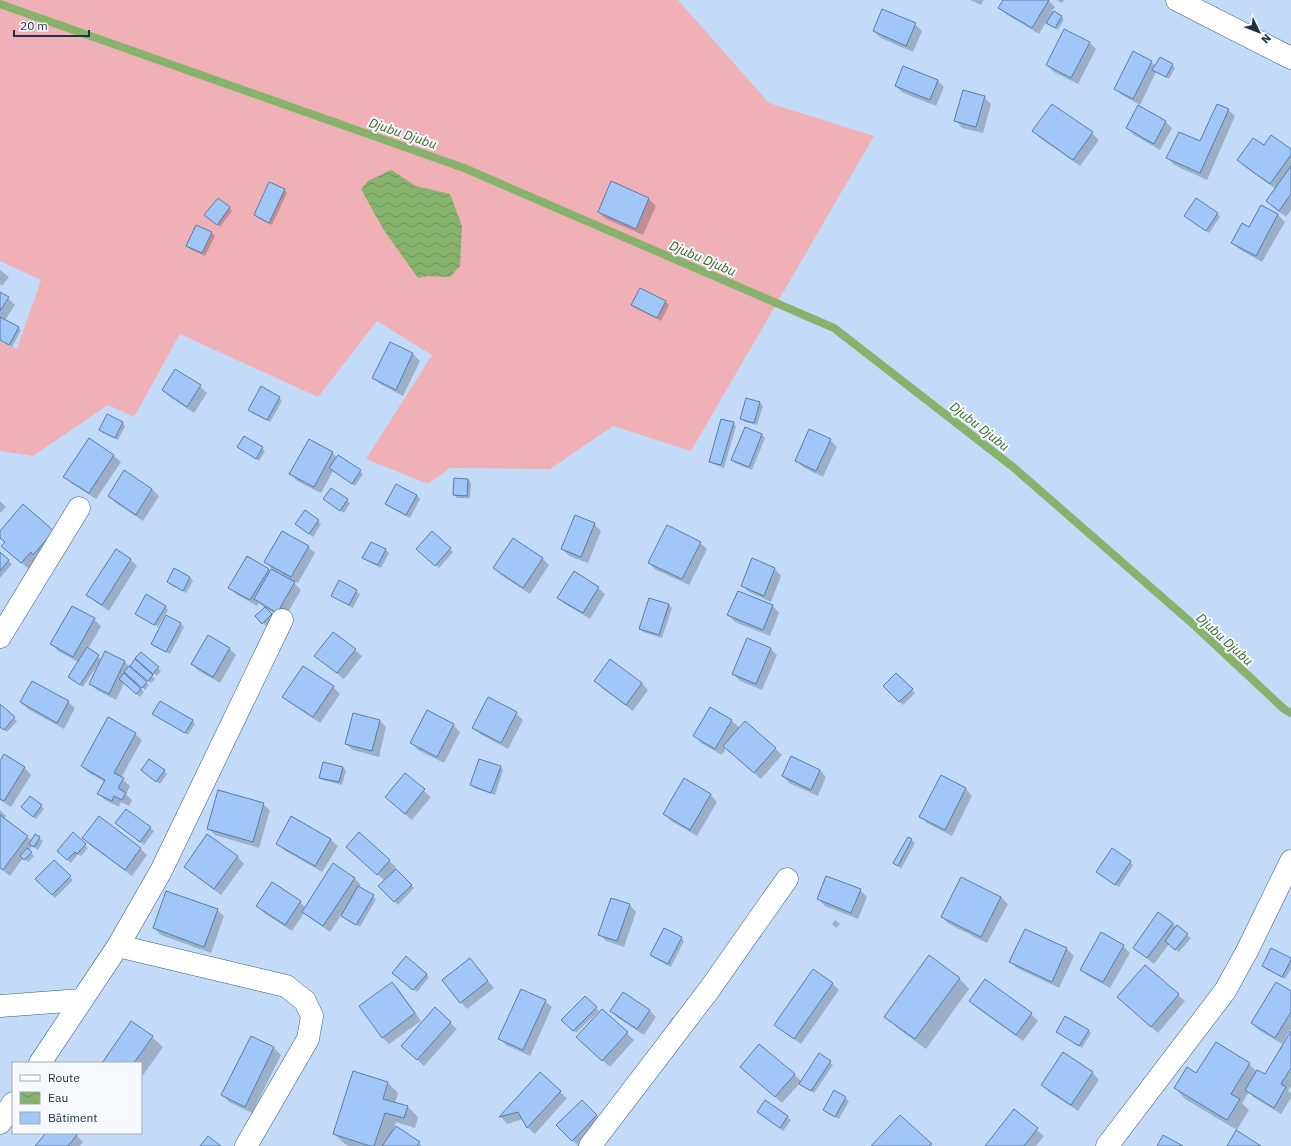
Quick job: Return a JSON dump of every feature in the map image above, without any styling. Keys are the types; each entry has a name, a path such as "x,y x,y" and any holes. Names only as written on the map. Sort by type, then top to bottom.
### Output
{"street":[{"path":"1177,0 1291,58"},
{"path":"0,637 79,508"},
{"path":"41,1062 118,946 161,870 282,620"},
{"path":"1107,1146 1225,991 1247,951 1291,861"},
{"path":"590,1146 709,990 786,878"},
{"path":"118,946 286,986 305,1001 312,1016 308,1039 246,1146"},
{"path":"0,1006 81,1000"},
{"path":"0,1123 12,1105"}],"shaded area":[{"path":"0,0 678,0 769,103 874,136 691,451 613,426 550,469 450,468 428,484 366,459 432,355 377,321 318,397 180,334 134,417 108,405 33,456 0,451 0,342 17,349 41,280 0,261"}],"water":[{"path":"391,170 416,186 450,194 462,226 460,266 450,277 428,276 418,278 383,229 361,189 368,181"}],"building":[{"path":"1003,0 1049,0 1032,28 998,8"},
{"path":"882,9 916,23 906,46 873,31"},
{"path":"1054,11 1062,16 1055,28 1046,23"},
{"path":"1064,29 1090,42 1071,78 1046,65"},
{"path":"1133,51 1152,61 1133,99 1114,89"},
{"path":"1160,57 1173,64 1166,77 1152,70"},
{"path":"903,66 938,80 930,100 895,86"},
{"path":"963,90 985,96 976,127 954,121"},
{"path":"1052,104 1093,132 1073,160 1032,131"},
{"path":"1217,104 1229,109 1200,173 1166,158 1179,132 1200,141"},
{"path":"1138,105 1166,121 1154,144 1126,128"},
{"path":"1271,135 1291,149 1291,155 1270,184 1237,160 1253,138 1264,145"},
{"path":"1291,166 1291,194 1279,211 1266,201"},
{"path":"611,181 649,198 636,229 598,212"},
{"path":"269,182 285,189 269,223 254,215"},
{"path":"218,198 230,207 217,225 204,215"},
{"path":"1196,198 1218,213 1206,231 1184,216"},
{"path":"1261,205 1278,214 1256,256 1231,243 1242,223 1249,227"},
{"path":"196,225 212,232 202,253 186,246"},
{"path":"640,288 666,301 657,318 631,305"},
{"path":"0,292 9,297 0,311"},
{"path":"0,317 19,327 9,345 0,340"},
{"path":"390,342 413,353 396,390 372,378"},
{"path":"175,369 201,385 187,407 162,390"},
{"path":"261,386 280,397 267,420 248,410"},
{"path":"746,398 760,402 754,423 740,419"},
{"path":"107,414 123,422 115,438 99,430"},
{"path":"721,419 734,422 721,465 709,462"},
{"path":"745,427 762,434 749,467 731,460"},
{"path":"809,429 831,439 816,471 795,461"},
{"path":"244,436 263,447 256,459 237,447"},
{"path":"89,438 114,455 89,493 63,477"},
{"path":"309,439 333,452 314,487 289,474"},
{"path":"338,455 361,470 352,484 329,468"},
{"path":"124,470 152,489 136,515 108,496"},
{"path":"454,478 468,479 467,496 453,495"},
{"path":"396,484 417,495 406,515 385,504"},
{"path":"331,488 348,499 340,511 323,499"},
{"path":"23,504 54,531 33,555 31,552 21,563 1,546 5,542 0,538 0,531"},
{"path":"305,510 319,520 309,534 295,524"},
{"path":"575,515 595,523 581,557 561,549"},
{"path":"667,525 701,542 682,579 648,563"},
{"path":"282,531 309,546 291,577 264,562"},
{"path":"432,531 451,548 435,566 416,549"},
{"path":"513,538 543,558 523,588 493,568"},
{"path":"371,542 386,549 378,565 362,558"},
{"path":"116,549 131,559 102,605 86,595"},
{"path":"0,552 9,560 0,571"},
{"path":"247,556 269,569 250,600 228,588"},
{"path":"752,558 775,568 764,596 741,586"},
{"path":"174,568 190,577 183,591 167,582"},
{"path":"271,569 295,582 277,613 254,599"},
{"path":"574,571 599,587 583,613 557,598"},
{"path":"339,580 357,590 349,605 331,596"},
{"path":"738,591 773,605 763,630 727,615"},
{"path":"146,594 166,606 154,625 135,614"},
{"path":"649,598 669,604 659,635 639,629"},
{"path":"72,606 95,618 73,657 50,644"},
{"path":"265,607 272,614 262,624 255,616"},
{"path":"166,615 181,623 166,652 151,644"},
{"path":"333,632 356,649 337,673 314,656"},
{"path":"208,635 230,648 213,677 191,664"},
{"path":"747,638 771,648 756,684 732,674"},
{"path":"87,647 99,655 80,685 68,677"},
{"path":"105,651 125,661 109,694 89,684"},
{"path":"141,652 159,667 153,674 135,658"},
{"path":"135,659 153,675 148,681 130,666"},
{"path":"610,659 642,683 626,705 594,681"},
{"path":"129,666 147,682 142,688 124,672"},
{"path":"303,666 334,686 313,717 282,697"},
{"path":"124,673 141,689 136,694 119,679"},
{"path":"896,673 913,689 899,702 883,686"},
{"path":"32,681 69,701 57,723 20,702"},
{"path":"488,697 517,712 501,743 472,728"},
{"path":"160,701 193,720 185,733 152,714"},
{"path":"0,704 15,717 4,730 0,727"},
{"path":"710,707 732,720 715,749 693,736"},
{"path":"427,710 454,724 437,757 410,743"},
{"path":"353,713 380,720 372,751 345,744"},
{"path":"108,717 136,733 114,773 124,778 118,788 126,793 122,800 114,796 112,801 97,794 105,780 81,766"},
{"path":"745,721 776,748 754,773 723,746"},
{"path":"4,754 25,767 4,801 0,799 0,761"},
{"path":"791,756 820,770 811,790 782,776"},
{"path":"149,759 165,770 156,782 141,770"},
{"path":"479,759 501,766 491,793 470,785"},
{"path":"323,762 343,767 339,782 319,778"},
{"path":"405,773 425,789 405,814 385,797"},
{"path":"941,775 966,788 945,830 919,817"},
{"path":"684,778 711,794 690,830 663,814"},
{"path":"218,790 264,803 253,842 207,829"},
{"path":"30,796 42,805 33,817 21,807"},
{"path":"126,809 151,827 140,842 115,823"},
{"path":"0,815 28,836 3,870 0,868"},
{"path":"99,816 141,848 125,870 82,838"},
{"path":"291,816 331,839 315,866 276,844"},
{"path":"73,832 86,844 77,854 75,852 67,860 57,851"},
{"path":"359,832 390,860 377,875 346,847"},
{"path":"35,834 40,837 34,847 29,844"},
{"path":"207,834 238,856 214,889 184,867"},
{"path":"908,837 912,839 898,866 893,863"},
{"path":"27,848 32,852 24,860 20,856"},
{"path":"1112,848 1131,861 1115,885 1096,872"},
{"path":"54,860 71,876 52,895 35,879"},
{"path":"333,863 355,878 323,926 302,912"},
{"path":"396,869 412,885 394,902 378,886"},
{"path":"826,876 861,889 851,913 817,899"},
{"path":"961,877 1001,897 981,937 941,917"},
{"path":"272,882 301,901 285,925 256,906"},
{"path":"358,886 374,895 356,925 341,916"},
{"path":"166,891 218,909 204,947 153,928"},
{"path":"611,898 630,904 617,941 598,935"},
{"path":"1158,912 1173,923 1147,958 1133,948"},
{"path":"1177,925 1188,934 1175,950 1165,941"},
{"path":"664,928 682,937 668,964 650,955"},
{"path":"1025,929 1067,948 1052,982 1009,962"},
{"path":"1101,932 1124,945 1103,982 1080,970"},
{"path":"1271,948 1291,958 1282,977 1262,966"},
{"path":"929,955 960,978 915,1039 884,1017"},
{"path":"406,956 427,974 413,990 392,973"},
{"path":"470,958 488,981 460,1003 442,980"},
{"path":"1145,965 1179,994 1151,1027 1117,997"},
{"path":"813,969 833,983 794,1039 774,1025"},
{"path":"985,979 1032,1013 1016,1035 969,1001"},
{"path":"392,982 415,1013 382,1038 359,1006"},
{"path":"1276,982 1291,991 1291,1012 1275,1038 1251,1023"},
{"path":"521,989 546,1000 523,1050 498,1039"},
{"path":"623,992 650,1010 637,1029 610,1011"},
{"path":"585,996 597,1007 573,1031 561,1020"},
{"path":"435,1007 451,1022 417,1060 401,1046"},
{"path":"602,1009 628,1032 602,1061 576,1037"},
{"path":"1065,1016 1089,1030 1079,1046 1056,1032"},
{"path":"131,1021 153,1036 135,1062 103,1062"},
{"path":"1291,1031 1291,1068 1281,1084 1286,1087 1274,1108 1245,1090 1257,1070 1265,1074"},
{"path":"251,1036 274,1047 245,1107 221,1095"},
{"path":"1216,1042 1250,1063 1231,1094 1240,1099 1227,1120 1174,1088 1187,1067 1196,1073"},
{"path":"759,1044 795,1074 775,1097 740,1067"},
{"path":"1063,1052 1093,1072 1071,1105 1041,1085"},
{"path":"819,1053 831,1061 811,1091 799,1084"},
{"path":"353,1071 388,1082 383,1099 408,1106 404,1118 385,1113 374,1146 333,1134"},
{"path":"540,1072 561,1091 527,1128 518,1112 499,1117"},
{"path":"834,1090 846,1097 835,1117 823,1110"},
{"path":"582,1100 597,1115 572,1141 556,1125"},
{"path":"765,1100 788,1116 780,1128 757,1112"},
{"path":"1014,1109 1038,1128 1024,1146 985,1146"},
{"path":"900,1115 932,1144 929,1146 871,1146"},
{"path":"396,1126 420,1142 417,1146 382,1146"},
{"path":"1236,1130 1261,1146 1227,1146"},
{"path":"45,1134 77,1135 68,1146 35,1146"},
{"path":"1163,1135 1183,1146 1157,1146"},
{"path":"208,1136 221,1146 200,1146"}],"waterway":[{"name":"Djubu Djubu","path":"0,4 464,168 834,328 1013,467 1194,625 1284,709 1291,713"}]}
